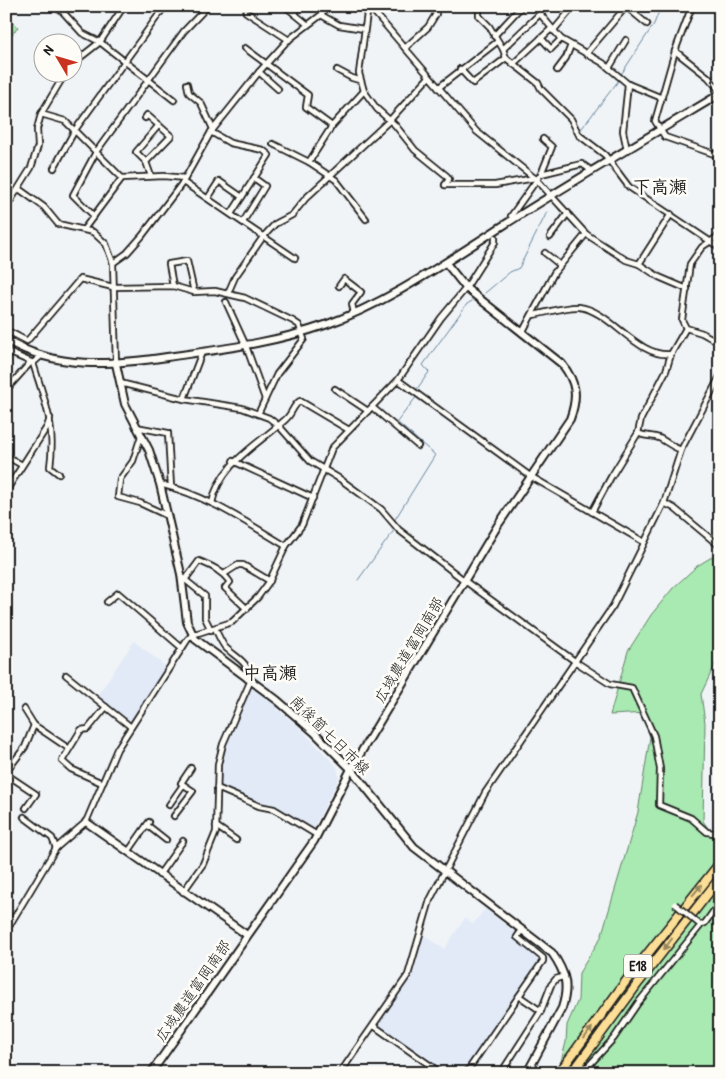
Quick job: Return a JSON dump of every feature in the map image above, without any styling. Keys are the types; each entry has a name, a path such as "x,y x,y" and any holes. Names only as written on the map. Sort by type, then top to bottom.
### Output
{"highway":[{"name":"E18","path":"559,1073 629,977 720,862"},
{"name":"E18","path":"572,1073 650,967 720,878"}],"street":[{"path":"54,6 63,12 82,33 100,42 174,100"},
{"path":"82,56 100,42 124,6"},
{"path":"54,168 75,130 165,6"},
{"path":"94,216 73,195 96,152 184,31 208,6"},
{"path":"285,6 307,24"},
{"path":"295,14 298,6"},
{"path":"113,263 127,253 142,236 184,180 212,131 259,72 289,40 307,24 321,15 326,6"},
{"path":"368,6 359,80 364,91 377,109 390,120 418,153 447,176 449,179 445,185 496,185 536,179"},
{"path":"368,6 476,131 536,179 586,234 626,260 639,264 659,277 687,289"},
{"path":"405,48 428,27 436,14 432,6"},
{"path":"479,6 479,16 503,49 506,58 538,82 541,89 571,119 579,135 610,161 629,187 671,214 708,242 720,248"},
{"path":"494,36 522,6"},
{"path":"538,6 541,15 552,30 570,45 608,68 628,84 662,98"},
{"path":"503,49 541,15 548,6"},
{"path":"513,64 552,30 574,6"},
{"path":"692,6 675,52 656,122 659,130 665,137 720,156"},
{"path":"586,54 624,9 629,9 647,24"},
{"path":"246,12 289,40"},
{"path":"321,15 339,24 364,29"},
{"path":"541,38 551,49 562,39"},
{"path":"608,68 626,40"},
{"path":"438,88 497,42"},
{"path":"557,70 566,58 570,45"},
{"path":"245,48 308,95 306,107 332,126"},
{"path":"6,340 42,355 82,363 116,364 246,346 302,333 354,313 446,263 552,195 720,92 708,78 675,52"},
{"path":"460,69 473,83 506,58"},
{"path":"337,70 359,80"},
{"path":"259,72 278,89"},
{"path":"228,293 235,277 263,237 275,224 292,215 306,198 390,120 429,77"},
{"path":"6,208 19,189 37,152 37,129 42,114 60,82"},
{"path":"187,84 190,93 201,103 212,131 230,143 263,150 269,155 232,214"},
{"path":"628,84 623,131 628,150"},
{"path":"309,162 332,126 364,91"},
{"path":"42,114 65,121 122,178 151,176 184,180 295,258"},
{"path":"145,118 147,115 171,136 146,162"},
{"path":"151,176 146,162 136,152 159,125"},
{"path":"542,174 552,147 543,138"},
{"path":"272,144 331,175 366,219"},
{"path":"511,216 536,179 542,174 582,164 592,171"},
{"path":"84,229 122,178"},
{"path":"243,222 265,186 254,178"},
{"path":"208,198 219,181 242,197"},
{"path":"19,189 44,207 58,224 93,232 106,244 113,263 116,364 120,383 136,427 149,450 160,484 184,578 185,613 192,635"},
{"path":"550,237 568,212"},
{"path":"639,264 671,214"},
{"path":"522,333 533,315 544,290 560,265 586,234"},
{"path":"720,236 708,242 695,255 690,264 682,320 686,328 702,333 720,343"},
{"path":"6,931 56,848 86,822 117,749 182,648 192,635 232,622 247,609 270,581 286,546 302,525 332,448 398,380 441,318 466,288 495,242 495,237"},
{"path":"544,253 560,265"},
{"path":"173,286 169,264 187,261 194,292"},
{"name":"広域農道富岡南部","path":"151,1073 317,835 351,769 530,476 570,419 575,406 576,390 571,376 562,364 466,288 446,263"},
{"path":"6,330 27,341 80,279 113,287 173,286 194,292 209,290 244,298 299,325 304,339 277,374 258,414"},
{"path":"339,286 344,279 361,292 352,304 354,313"},
{"path":"226,302 246,346 265,399"},
{"path":"533,315 579,307 595,313 646,347 658,352 671,354"},
{"path":"592,512 638,434 641,419 666,371 671,354 686,328"},
{"path":"6,351 32,363 50,417 53,438 50,467 58,474"},
{"path":"184,399 202,352"},
{"path":"6,390 42,355"},
{"path":"340,1073 408,975 417,949 424,913 485,792 613,606 664,504 681,450 720,376"},
{"path":"398,380 530,476 644,542"},
{"path":"120,383 184,399 242,408 258,414 279,426 310,461 340,478 381,509 399,530 465,581 576,662 610,684 632,688 636,691 654,736 658,755 659,805 691,818 707,832 720,834"},
{"path":"336,389 370,409 418,446"},
{"path":"212,502 215,488 233,462 279,426 300,401 349,430"},
{"path":"6,491 47,427 50,417"},
{"path":"136,427 168,432 171,487"},
{"path":"638,434 658,438 667,445 681,450"},
{"path":"141,436 133,461 120,479 118,497 140,503 169,517"},
{"path":"6,456 22,465"},
{"path":"233,462 313,498"},
{"path":"160,484 188,491 212,502 286,546"},
{"path":"664,504 674,508 719,543"},
{"path":"184,578 199,561 224,574 230,582 225,588 247,609"},
{"path":"224,574 238,565 243,565 270,581"},
{"path":"183,892 203,864 216,826 218,764 248,681 246,665 226,647 205,618 205,596 184,578"},
{"path":"107,602 118,594 182,648"},
{"name":"南後箇七日市線","path":"192,635 248,681 277,700 306,724 351,769 402,834 445,873 552,953 566,976"},
{"path":"66,675 132,726"},
{"path":"102,783 71,769 62,761 68,748 81,730 88,729 106,707"},
{"path":"24,709 34,725 68,748"},
{"path":"26,808 36,794 6,773 25,747 34,725"},
{"path":"169,805 183,785 181,783 191,768"},
{"path":"174,816 193,791 183,785"},
{"path":"217,788 259,806 274,809 317,835"},
{"path":"24,817 52,838 56,848"},
{"path":"86,822 183,892 247,935"},
{"path":"128,852 148,824 166,840"},
{"path":"216,826 236,840"},
{"path":"159,874 183,841"},
{"path":"582,1073 614,1038 699,924 705,923 720,902"},
{"path":"675,904 699,924"},
{"path":"466,1073 543,958 517,937 522,930"},
{"path":"501,1073 541,1011 551,985 556,979 566,976 567,988 562,1008 527,1073"},
{"path":"519,996 541,1011"},
{"path":"374,1026 441,1073"}],"shaded area":[{"path":"134,641 165,666 132,722 97,696"},
{"path":"249,688 253,688 279,707 278,710 298,726 337,767 339,778 313,829 270,803 259,804 220,787 221,762 225,747"},
{"path":"485,909 516,933 514,937 541,960 464,1073 444,1073 377,1025 414,972 423,934 444,949 465,918 473,924"}],"green space":[{"path":"6,18 18,27 6,42"},
{"path":"720,552 720,654 701,694 705,723 703,821 720,845 720,1073 558,1073 566,1042 567,1025 578,1000 579,973 601,937 638,812 650,737 647,713 610,715 628,651 651,615 673,588 697,566"}],"waterway":[{"path":"620,76 654,24 661,6"},
{"path":"579,132 619,80"},
{"path":"485,293 510,272 519,268 547,212"},
{"path":"417,389 429,372 423,365 467,304 472,301"},
{"path":"394,521 435,455 397,422 417,396"},
{"path":"358,580 395,529"}],"district":[{"name":"下高瀬","path":"660,187"},
{"name":"中高瀬","path":"270,673"}]}
